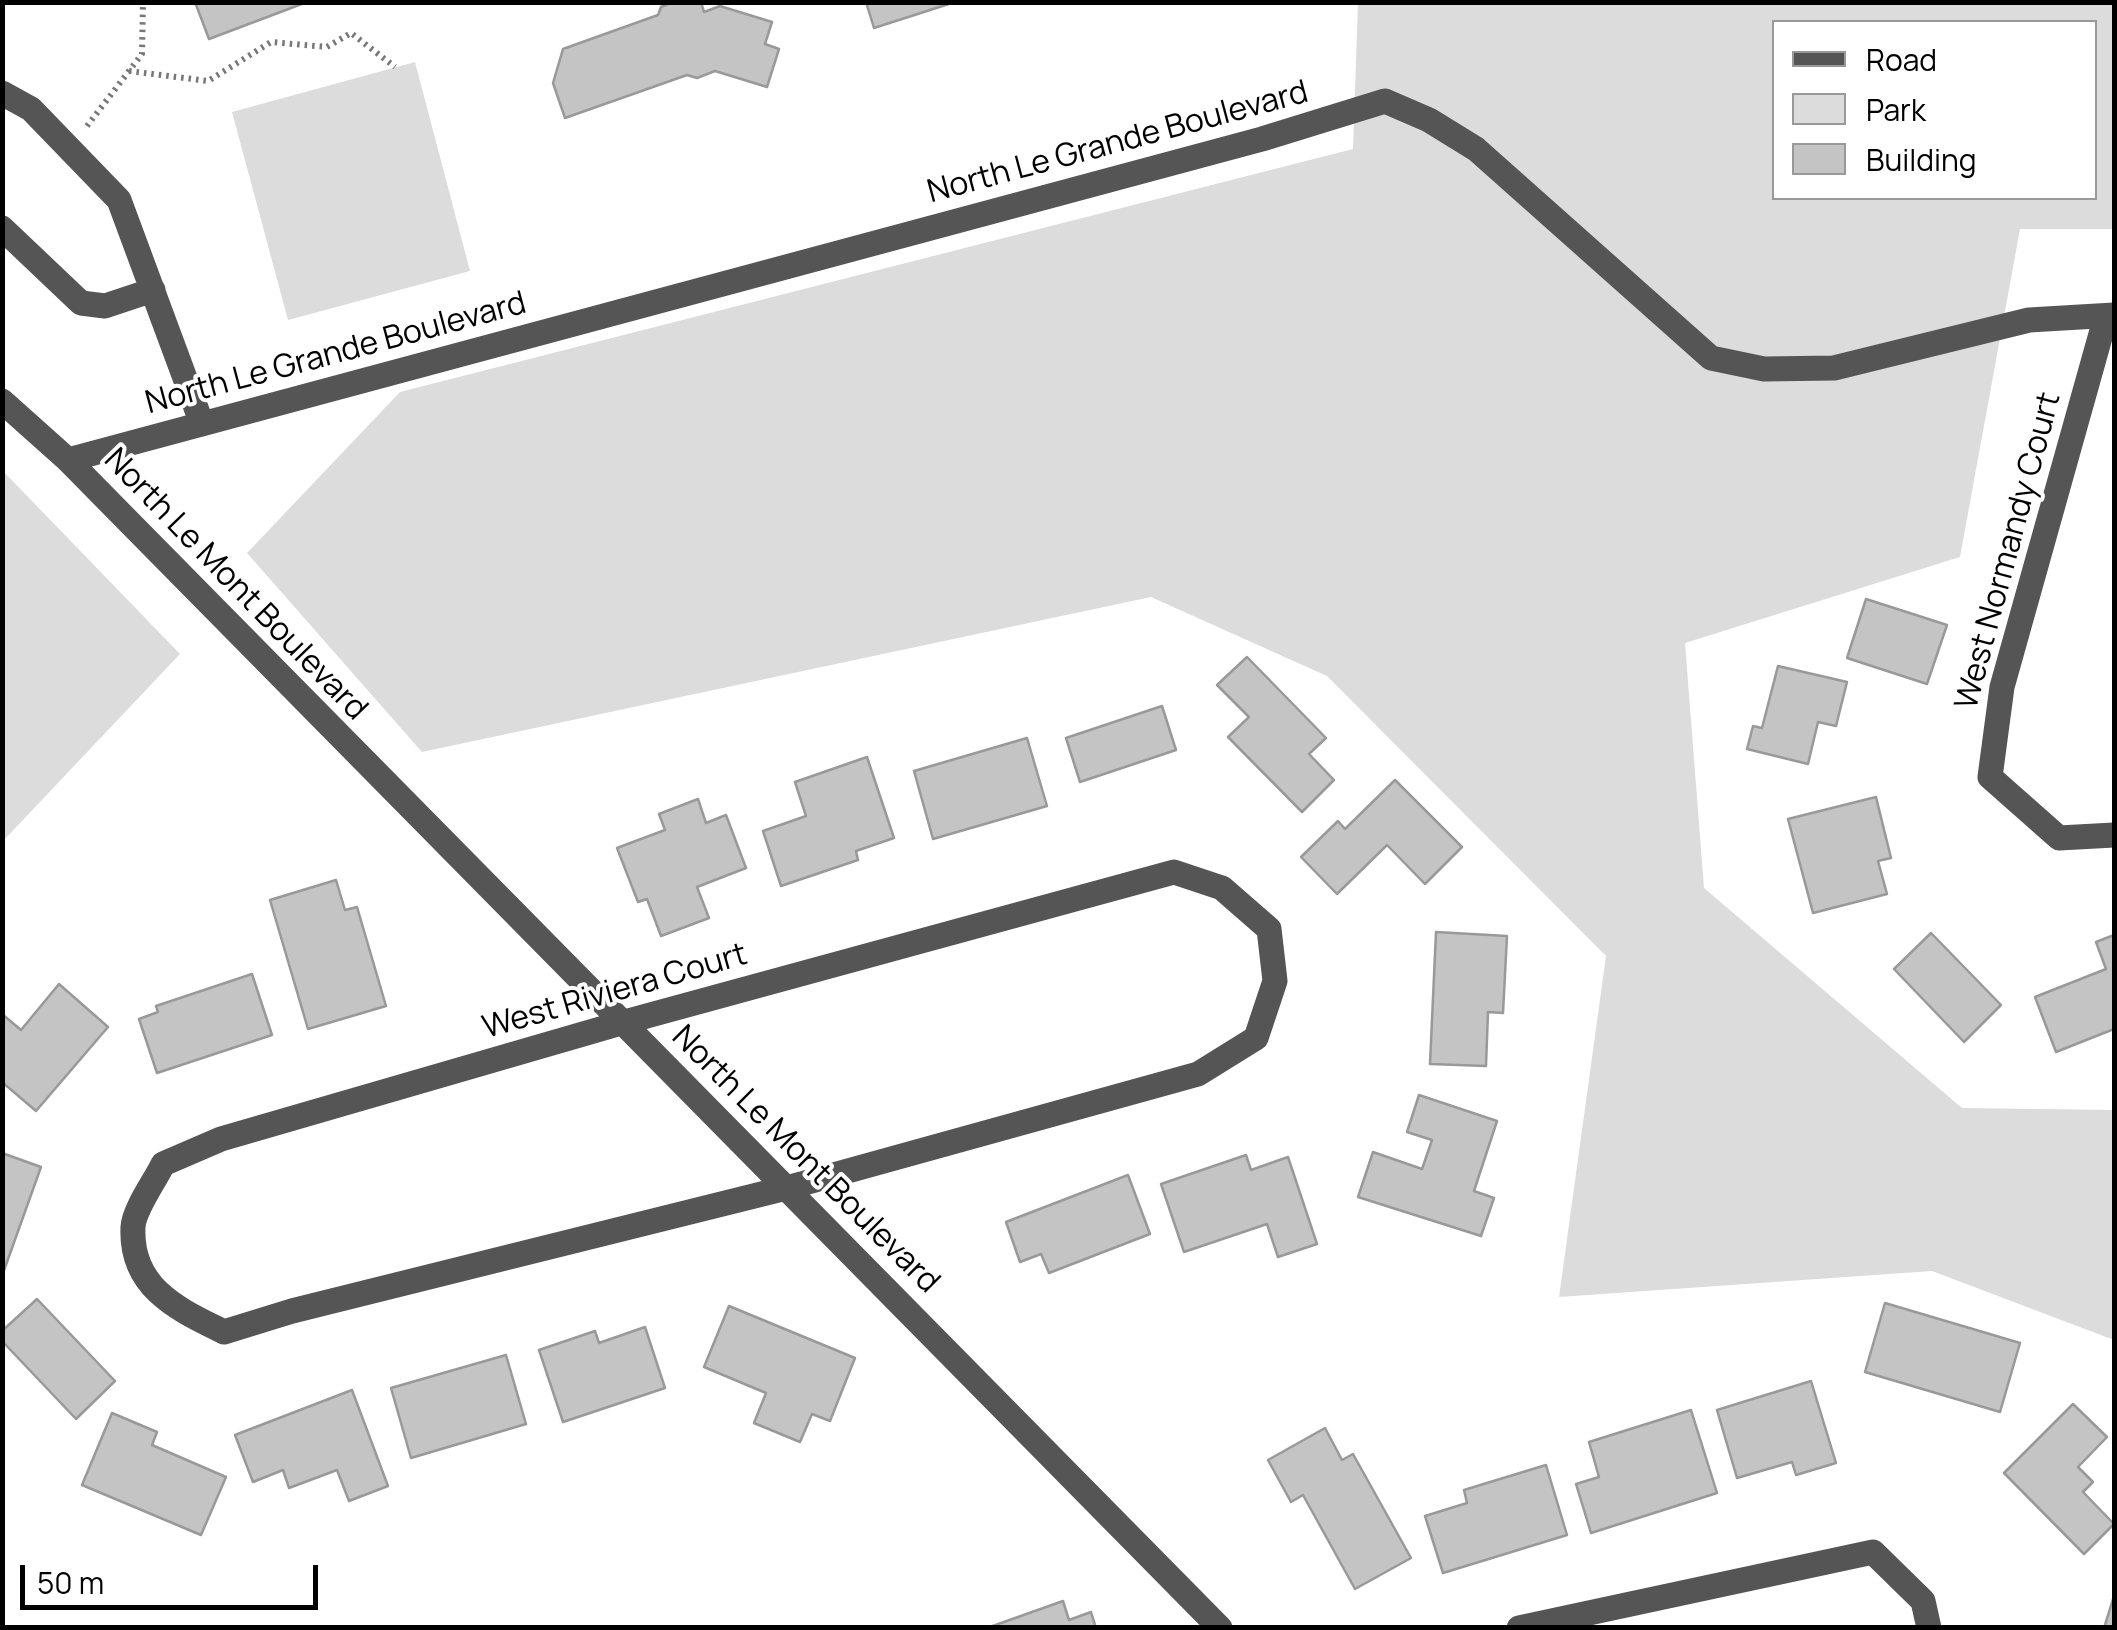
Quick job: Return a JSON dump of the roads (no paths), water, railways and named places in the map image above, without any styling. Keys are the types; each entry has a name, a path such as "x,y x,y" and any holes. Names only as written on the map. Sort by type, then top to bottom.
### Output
{"street":[{"path":"2,93 30,109 119,200 202,424"},
{"name":"North Le Grande Boulevard","path":"68,460 1262,138 1385,101 1429,120 1476,149 1711,358 1764,369 1834,368 2029,320 2110,315"},
{"path":"2,228 81,303 105,306 152,290"},
{"name":"West Normandy Court","path":"2110,315 2002,686 1990,778 2059,838 2114,835"},
{"name":"North Le Mont Boulevard","path":"2,402 68,460 621,1023 790,1186 1220,1628"},
{"name":"West Riviera Court","path":"1174,872 1222,888 1269,929 1276,981 1256,1038 1198,1074 790,1186 292,1311 224,1332 162,1301 142,1268 132,1226 163,1164 222,1139 621,1023 1174,872"},
{"path":"1519,1628 1873,1552 1924,1601 1928,1628"}]}
